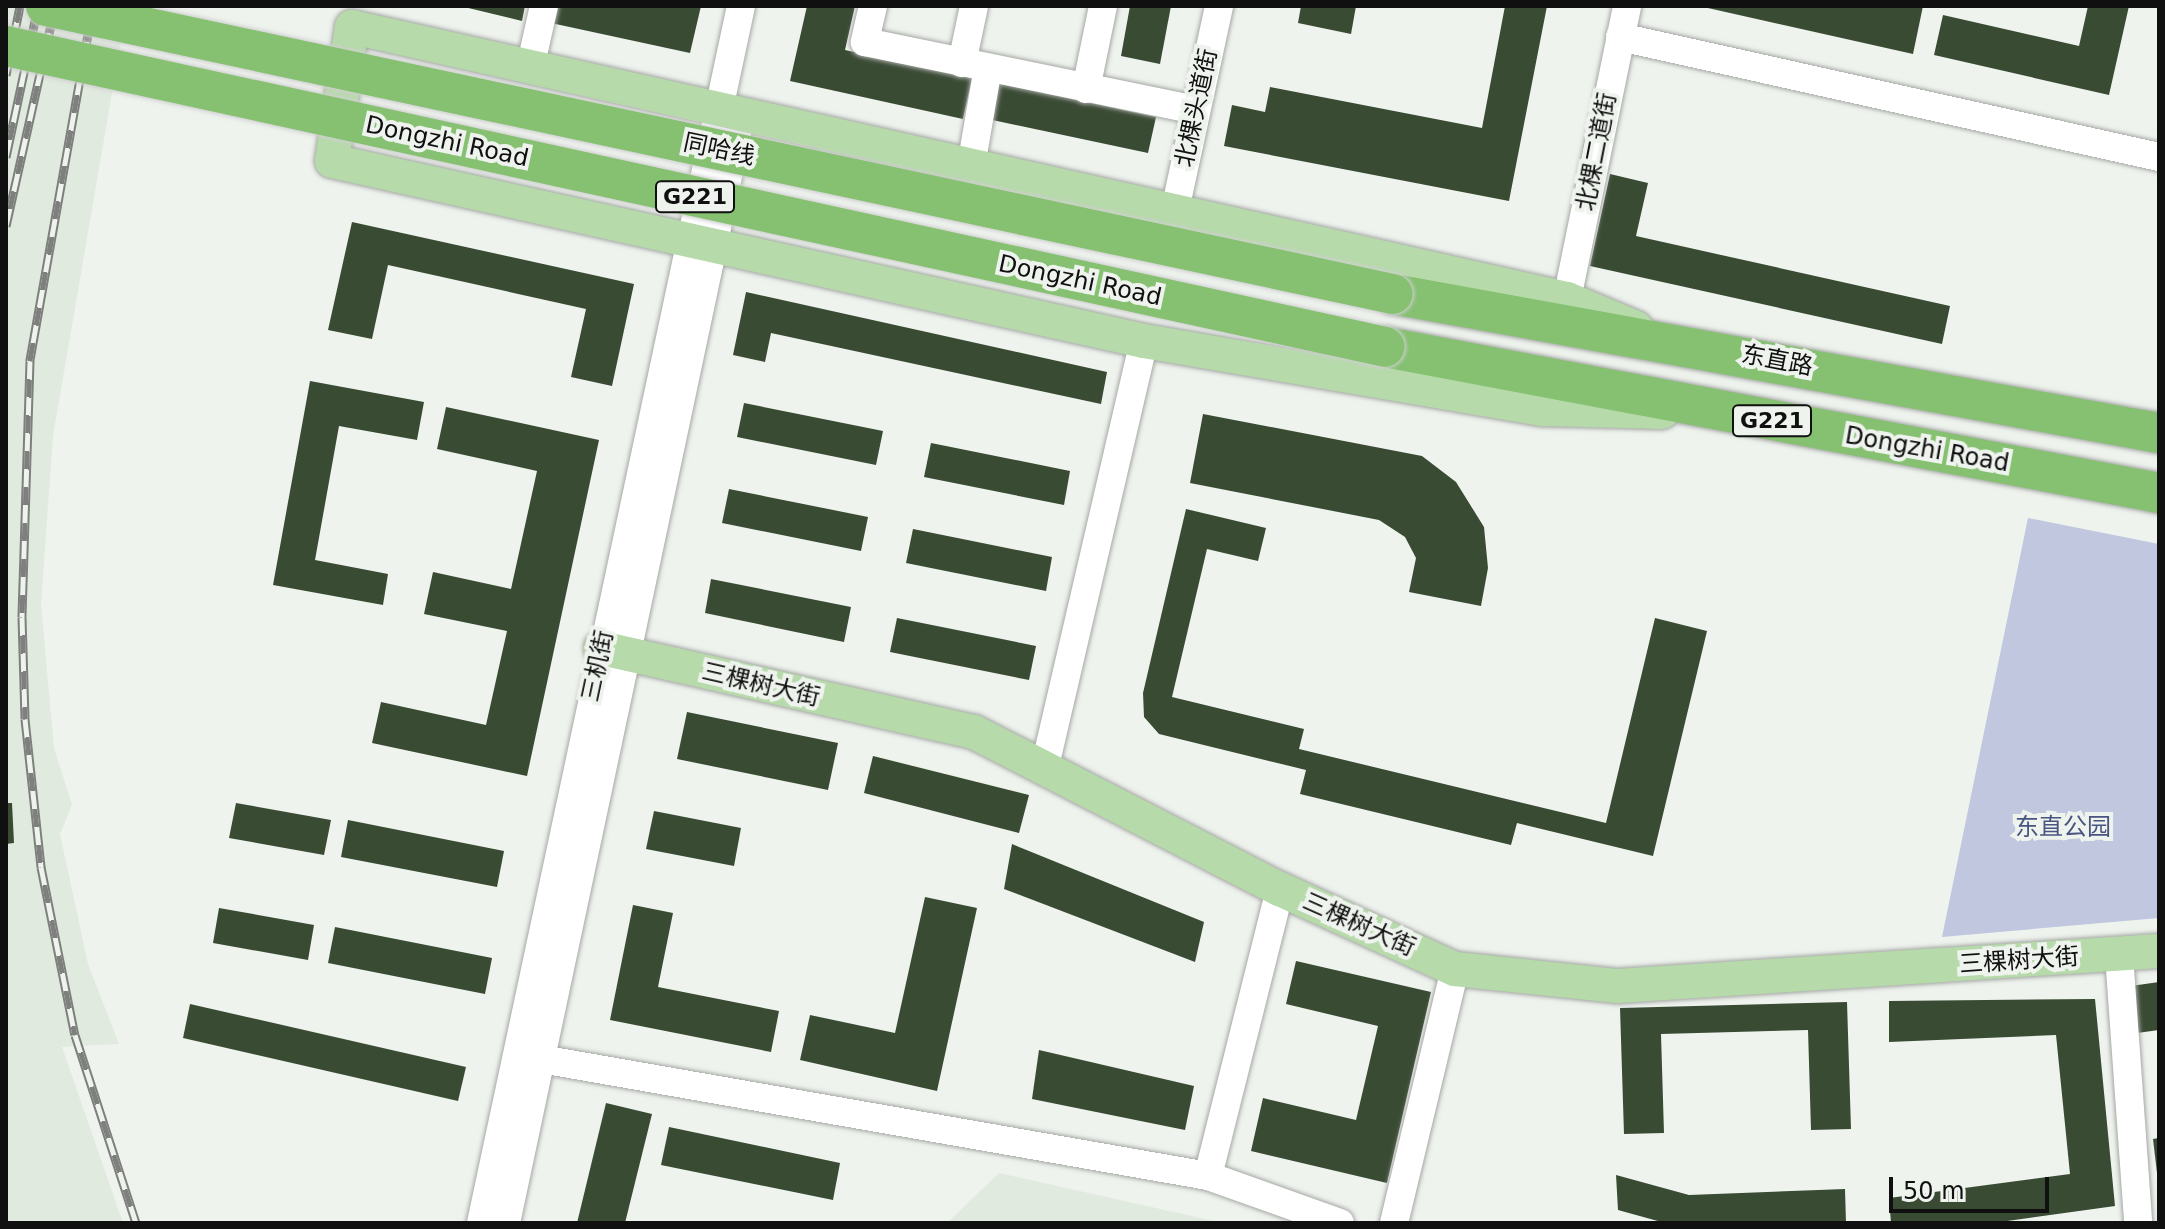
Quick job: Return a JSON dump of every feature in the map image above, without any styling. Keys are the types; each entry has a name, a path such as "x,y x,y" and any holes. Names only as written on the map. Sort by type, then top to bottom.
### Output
{"highway":[{"name":"同哈线","path":"46,6 1393,294"},
{"name":"Dongzhi Road","path":"6,46 1385,347 2159,493"},
{"name":"东直路","path":"1393,294 1662,340 2159,433"}],"main road":[{"path":"1662,340 1567,299 530,68 354,16 332,161 702,246 1144,341 1543,409 1736,415"},
{"name":"三棵树大街","path":"614,652 974,732 1280,889 1455,969 1618,986 2159,951"}],"street":[{"path":"530,68 544,6"},
{"name":"三机街","path":"506,1223 529,1056 730,112 741,6"},
{"path":"873,6 865,42 1196,110"},
{"path":"971,166 974,6"},
{"path":"1086,89 1103,6"},
{"name":"北棵头道街","path":"1175,210 1219,6"},
{"name":"北棵二道街","path":"1567,299 1627,6"},
{"path":"1620,37 2159,157"},
{"path":"1045,766 1144,341"},
{"path":"1208,1176 1280,889"},
{"path":"2119,955 2138,1223"},
{"path":"1394,1223 1455,969"},
{"path":"529,1056 1208,1176 1295,1216 1340,1223"},
{"name":"三机街","path":"481,1223 529,1056"}],"shaded area":[{"path":"6,6 127,6 53,436 41,604 54,748 72,805 60,834 88,964 119,1044 62,1047 123,1223 6,1223"},
{"path":"999,1173 1223,1223 947,1223"}],"green space":[{"name":"东直公园","path":"2028,518 2159,544 2159,918 1942,937"}],"building":[{"path":"460,6 525,6 522,21"},
{"path":"555,6 701,6 690,53 551,23"},
{"path":"807,6 855,6 845,50 972,78 963,119 790,81"},
{"path":"1130,6 1171,6 1160,64 1121,56"},
{"path":"1301,6 1356,6 1351,34 1298,23"},
{"path":"1505,6 1547,6 1509,201 1224,146 1232,105 1265,112 1270,87 1482,128"},
{"path":"1699,6 1923,6 1913,54"},
{"path":"2088,6 2129,6 2109,95 1934,55 1943,15 2079,46"},
{"path":"991,82 1156,117 1148,153 983,118"},
{"path":"1610,174 1648,183 1636,236 1950,306 1942,344 1590,266"},
{"path":"352,222 634,284 612,386 571,377 586,309 388,265 372,339 328,330"},
{"path":"746,292 1107,372 1101,404 771,333 765,362 733,355"},
{"path":"310,381 424,402 417,440 339,426 315,560 388,574 383,605 273,585"},
{"path":"744,403 883,431 876,465 737,437"},
{"path":"446,407 599,440 527,776 372,743 381,702 486,725 507,631 424,614 433,572 511,589 537,471 437,449"},
{"path":"1203,414 1422,456 1456,482 1484,527 1488,568 1481,606 1409,592 1416,558 1405,537 1379,520 1190,483"},
{"path":"931,443 1070,471 1064,505 924,477"},
{"path":"729,489 868,517 861,551 722,523"},
{"path":"1186,509 1266,528 1258,561 1207,549 1172,697 1304,729 1299,749 1606,823 1655,618 1707,631 1653,856 1517,823 1511,845 1300,794 1306,770 1159,734 1144,717 1143,693"},
{"path":"913,529 1052,557 1046,591 906,563"},
{"path":"711,579 851,607 844,642 705,613"},
{"path":"897,618 1036,646 1029,680 890,652"},
{"path":"687,712 838,743 828,790 677,759"},
{"path":"873,756 1029,795 1019,833 864,793"},
{"path":"6,803 12,803 14,843 6,844"},
{"path":"236,803 331,820 324,855 229,838"},
{"path":"654,811 741,828 734,866 646,849"},
{"path":"348,820 504,851 497,887 341,857"},
{"path":"1012,844 1204,922 1195,962 1004,889"},
{"path":"925,897 977,908 937,1091 800,1060 810,1015 895,1033"},
{"path":"633,905 673,913 658,987 779,1011 771,1052 610,1020"},
{"path":"219,908 314,925 308,960 213,943"},
{"path":"335,927 492,958 485,994 328,963"},
{"path":"1296,961 1431,992 1387,1183 1251,1151 1263,1098 1356,1120 1378,1026 1286,1004"},
{"path":"2159,982 2159,1030 2137,1033 2131,986"},
{"path":"2095,999 2115,1206 1993,1223 1891,1223 1889,1198 2070,1174 2056,1035 1889,1042 1889,1001"},
{"path":"1847,1002 1851,1129 1811,1130 1808,1030 1661,1034 1664,1133 1624,1134 1620,1008"},
{"path":"190,1004 466,1067 458,1101 183,1038"},
{"path":"1039,1050 1194,1086 1185,1130 1032,1099"},
{"path":"606,1103 652,1114 625,1223 577,1223"},
{"path":"669,1127 840,1163 833,1200 661,1165"},
{"path":"2159,1138 2159,1172 2157,1173 2153,1139"},
{"path":"1616,1175 1689,1195 1845,1189 1846,1223 1665,1223 1618,1210"}],"railway":[{"path":"6,75 20,6"},
{"path":"6,157 38,6"},
{"path":"6,226 55,6"},
{"path":"93,6 30,361 22,617 25,719 41,867 75,1035 136,1223"}]}
